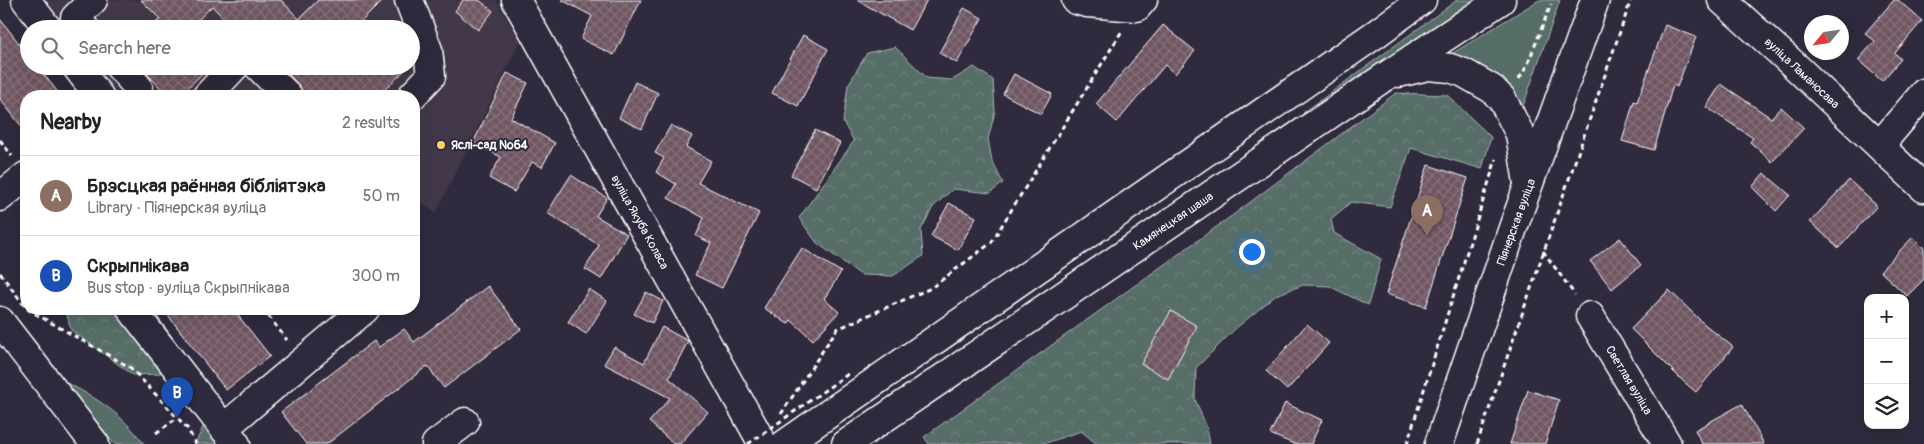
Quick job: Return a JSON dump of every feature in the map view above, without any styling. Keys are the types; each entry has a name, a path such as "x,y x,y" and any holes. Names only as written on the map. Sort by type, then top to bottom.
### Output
{"main road":[{"path":"26,0 41,20"},
{"path":"77,20 75,18 93,0"},
{"path":"409,0 417,20"},
{"name":"вуліца Якуба Коласа","path":"516,0 765,443"},
{"path":"1076,0 1087,3 1140,3"},
{"path":"765,443 1378,33 1422,0"},
{"name":"Камянецкая шаша","path":"846,444 1383,78 1501,0"},
{"path":"1583,34 1587,0"},
{"name":"Піянерская вуліца","path":"1439,444 1595,0"},
{"name":"вуліца Ламаносава","path":"1722,0 1880,145 1924,188"},
{"path":"418,90 431,76 428,50 420,29"},
{"path":"1383,78 1428,66 1450,68 1464,73 1492,89 1502,99 1520,134 1528,187"},
{"path":"83,75 94,90"},
{"path":"124,75 135,90"},
{"path":"213,90 227,75"},
{"path":"267,75 282,90"},
{"path":"1880,145 1924,93"},
{"path":"0,197 20,181"},
{"path":"136,315 230,436 303,360 358,315"},
{"name":"Светлая вуліца","path":"1590,316 1668,444"},
{"path":"0,321 95,444"},
{"path":"436,444 464,422"}],"path":[{"path":"1477,444 1631,0"},
{"path":"765,443 837,329 931,288 991,243 1140,3"},
{"path":"1518,81 1551,4"},
{"path":"1407,444 1497,158"},
{"path":"1543,251 1590,316"},
{"path":"0,272 20,299"},
{"path":"39,315 131,368 187,428 196,444"},
{"path":"268,315 303,360"},
{"path":"765,443 855,383"},
{"path":"156,433 177,418"}],"shaded area":[{"name":"Яслі-сад №64","path":"37,0 496,0 520,41 436,213 420,200 420,90 113,90 100,75 420,75 420,20 54,20"}],"green space":[{"path":"1457,0 1482,0 1303,113"},
{"path":"1539,0 1560,0 1520,115 1445,58"},
{"path":"895,47 927,78 952,80 974,67 993,80 995,112 988,139 992,161 1003,183 990,193 953,189 933,207 921,230 923,256 893,276 861,275 817,243 799,218 854,141 843,122 848,85 867,53"},
{"path":"1396,93 1447,95 1491,137 1482,169 1411,148 1390,207 1351,202 1331,219 1334,233 1381,259 1368,305 1329,286 1303,285 1276,295 1234,330 1196,368 1195,399 1207,428 1210,444 1097,444 1081,431 1043,444 929,444 924,437 1233,215"},
{"path":"67,315 156,315 184,354 159,374 133,375 71,330"},
{"path":"63,381 108,407 126,423 144,444 114,444"},
{"path":"204,425 219,444 195,444"}],"building":[{"path":"141,0 281,0 299,19 318,0 383,0 363,20 225,20 212,6 198,20 160,19"},
{"path":"463,0 479,0 493,11 478,30 455,11"},
{"path":"562,0 641,0 614,55 581,39 592,16"},
{"path":"857,0 927,0 910,30"},
{"path":"1894,0 1898,0 1922,21 1895,53 1901,59 1882,81 1858,60 1875,41 1865,33"},
{"path":"964,8 982,18 957,63 939,53"},
{"path":"0,19 20,45 20,75 44,75 56,90 20,90 20,124 0,99"},
{"path":"1163,25 1195,51 1175,74 1165,65 1117,122 1096,104"},
{"path":"1665,25 1696,37 1677,87 1673,85 1654,150 1622,141 1634,101 1637,102"},
{"path":"803,35 828,49 798,106 772,93"},
{"path":"507,73 528,83 511,118 555,143 542,167 532,162 514,192 489,178 501,157 473,143"},
{"path":"1014,74 1052,94 1041,114 1003,94"},
{"path":"148,75 201,75 185,90 162,90"},
{"path":"289,75 400,75 384,90 301,90 299,85"},
{"path":"635,82 658,93 642,129 619,118"},
{"path":"1721,84 1771,118 1781,107 1804,128 1772,162 1750,142 1753,138 1706,107"},
{"path":"671,125 692,136 686,147 711,161 698,183 759,213 722,288 695,275 711,243 696,236 704,218 668,198 676,184 656,172 664,158 655,153"},
{"path":"815,130 840,143 816,188 791,175"},
{"path":"1428,165 1468,178 1426,307 1386,294"},
{"path":"1764,173 1790,195 1776,211 1752,187"},
{"path":"571,175 607,198 596,216 627,234 601,279 585,269 599,245 547,213"},
{"path":"1849,180 1877,206 1839,248 1810,222"},
{"path":"949,203 976,217 958,250 931,236"},
{"path":"1913,237 1924,248 1924,279 1909,294 1905,294 1880,271"},
{"path":"1620,238 1641,265 1612,289 1590,261"},
{"path":"802,248 841,272 824,299 839,312 813,340 791,320 788,324 764,308"},
{"path":"488,286 521,329 444,388 427,366 327,444 306,444 281,412 374,341 379,347 404,329 414,342"},
{"path":"589,289 607,301 586,334 568,322"},
{"path":"1669,290 1703,323 1733,347 1696,392 1631,329"},
{"path":"646,292 663,301 652,323 634,314"},
{"path":"1171,311 1197,326 1168,379 1141,364"},
{"path":"168,315 238,315 270,356 226,390"},
{"path":"1307,324 1329,343 1287,390 1266,371"},
{"path":"662,327 688,341 669,378 708,412 680,444 674,444 649,422 670,398 604,364 614,347 644,363"},
{"path":"1528,390 1559,400 1545,444 1510,444"},
{"path":"1285,403 1322,420 1311,444 1294,444 1270,434"},
{"path":"1742,404 1764,444 1702,444 1695,430"}],"place":[{"name":"Яслі-сад №64","path":"441,145"},
{"name":"Брэсцкая раённая бібліятэка","path":"1427,236"},
{"name":"Скрыпнікава","path":"177,418"}]}
